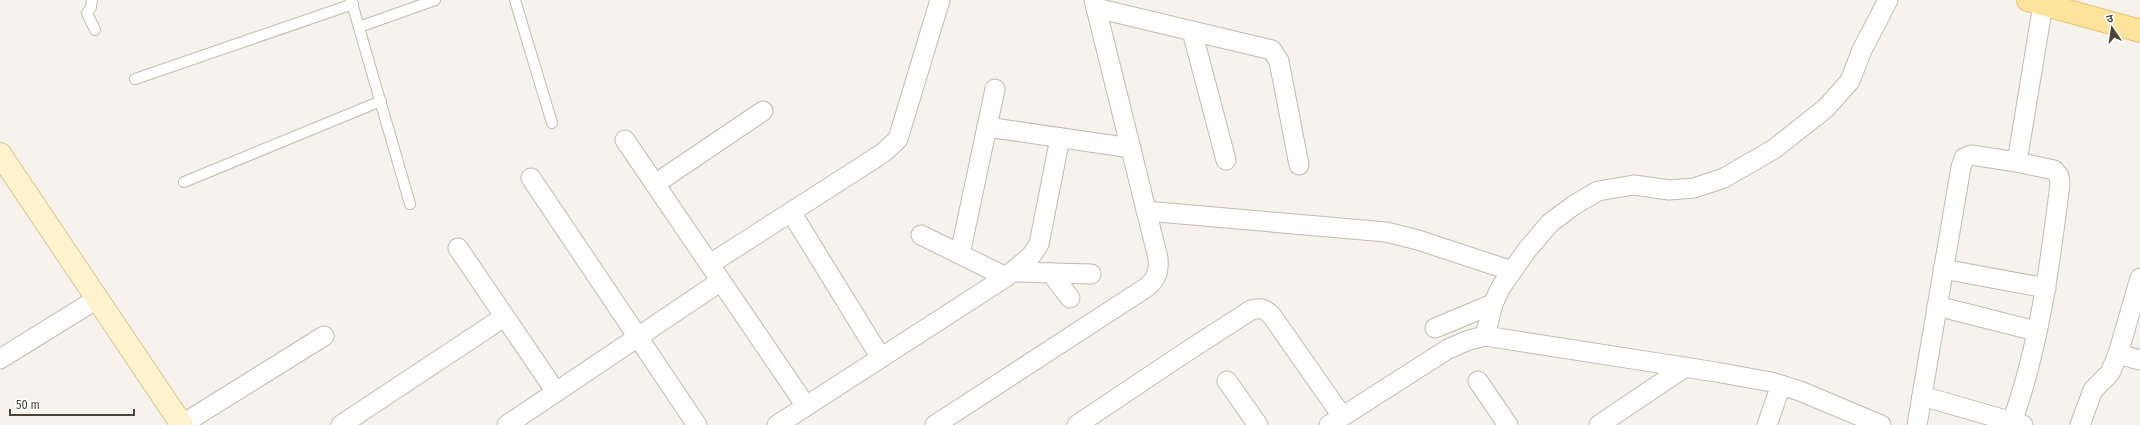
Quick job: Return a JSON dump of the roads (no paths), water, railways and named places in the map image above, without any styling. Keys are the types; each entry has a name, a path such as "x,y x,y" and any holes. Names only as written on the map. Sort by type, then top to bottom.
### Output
{"main road":[{"path":"2036,2 2140,31"},
{"path":"0,154 181,425"}],"street":[{"path":"710,264 883,153 898,138 940,0"},
{"path":"1485,336 1493,304 1512,271 1550,223 1574,205 1598,192 1634,185 1669,190 1694,188 1724,178 1774,149 1826,108 1850,81 1862,50 1888,0"},
{"path":"2017,162 2036,2"},
{"path":"934,425 1147,287 1156,279 1158,258 1095,4 1192,31 1272,50 1279,61 1299,165"},
{"path":"1192,31 1226,160"},
{"path":"960,254 995,88"},
{"path":"655,184 763,111"},
{"path":"987,127 1131,148"},
{"path":"777,425 1009,274 1031,256 1040,244 1060,138"},
{"path":"625,140 806,406"},
{"path":"1917,425 1943,269 1961,167 1964,158 1971,155 2017,162 2054,170 2059,176 2059,191 2050,272 2016,424 1922,396"},
{"path":"531,178 697,425"},
{"path":"1146,211 1386,232 1418,240 1512,271"},
{"path":"791,212 881,358"},
{"path":"921,236 1009,274 1091,274"},
{"path":"458,248 556,392"},
{"path":"1943,269 2046,288"},
{"path":"1051,273 1070,298"},
{"path":"2080,425 2093,390 2110,373 2118,354 2140,278"},
{"path":"507,425 721,280"},
{"path":"0,359 97,299"},
{"path":"1435,328 1493,304"},
{"path":"1938,306 2036,331"},
{"path":"1077,425 1251,310 1259,308 1265,309 1272,316 1336,421 1448,349 1469,340 1485,336 1685,367 1781,385 1800,391 1852,419 1881,425"},
{"path":"341,425 504,317"},
{"path":"181,425 324,336"},
{"path":"2118,354 2140,360"},
{"path":"1599,425 1685,367"},
{"path":"1227,381 1258,425"},
{"path":"1478,381 1508,425"},
{"path":"1767,425 1781,385"}],"lane":[{"path":"92,0 92,7 87,13 95,30"},
{"path":"359,27 435,0"},
{"path":"515,0 552,123"},
{"path":"135,79 352,2 410,204"},
{"path":"184,182 380,101"}]}
